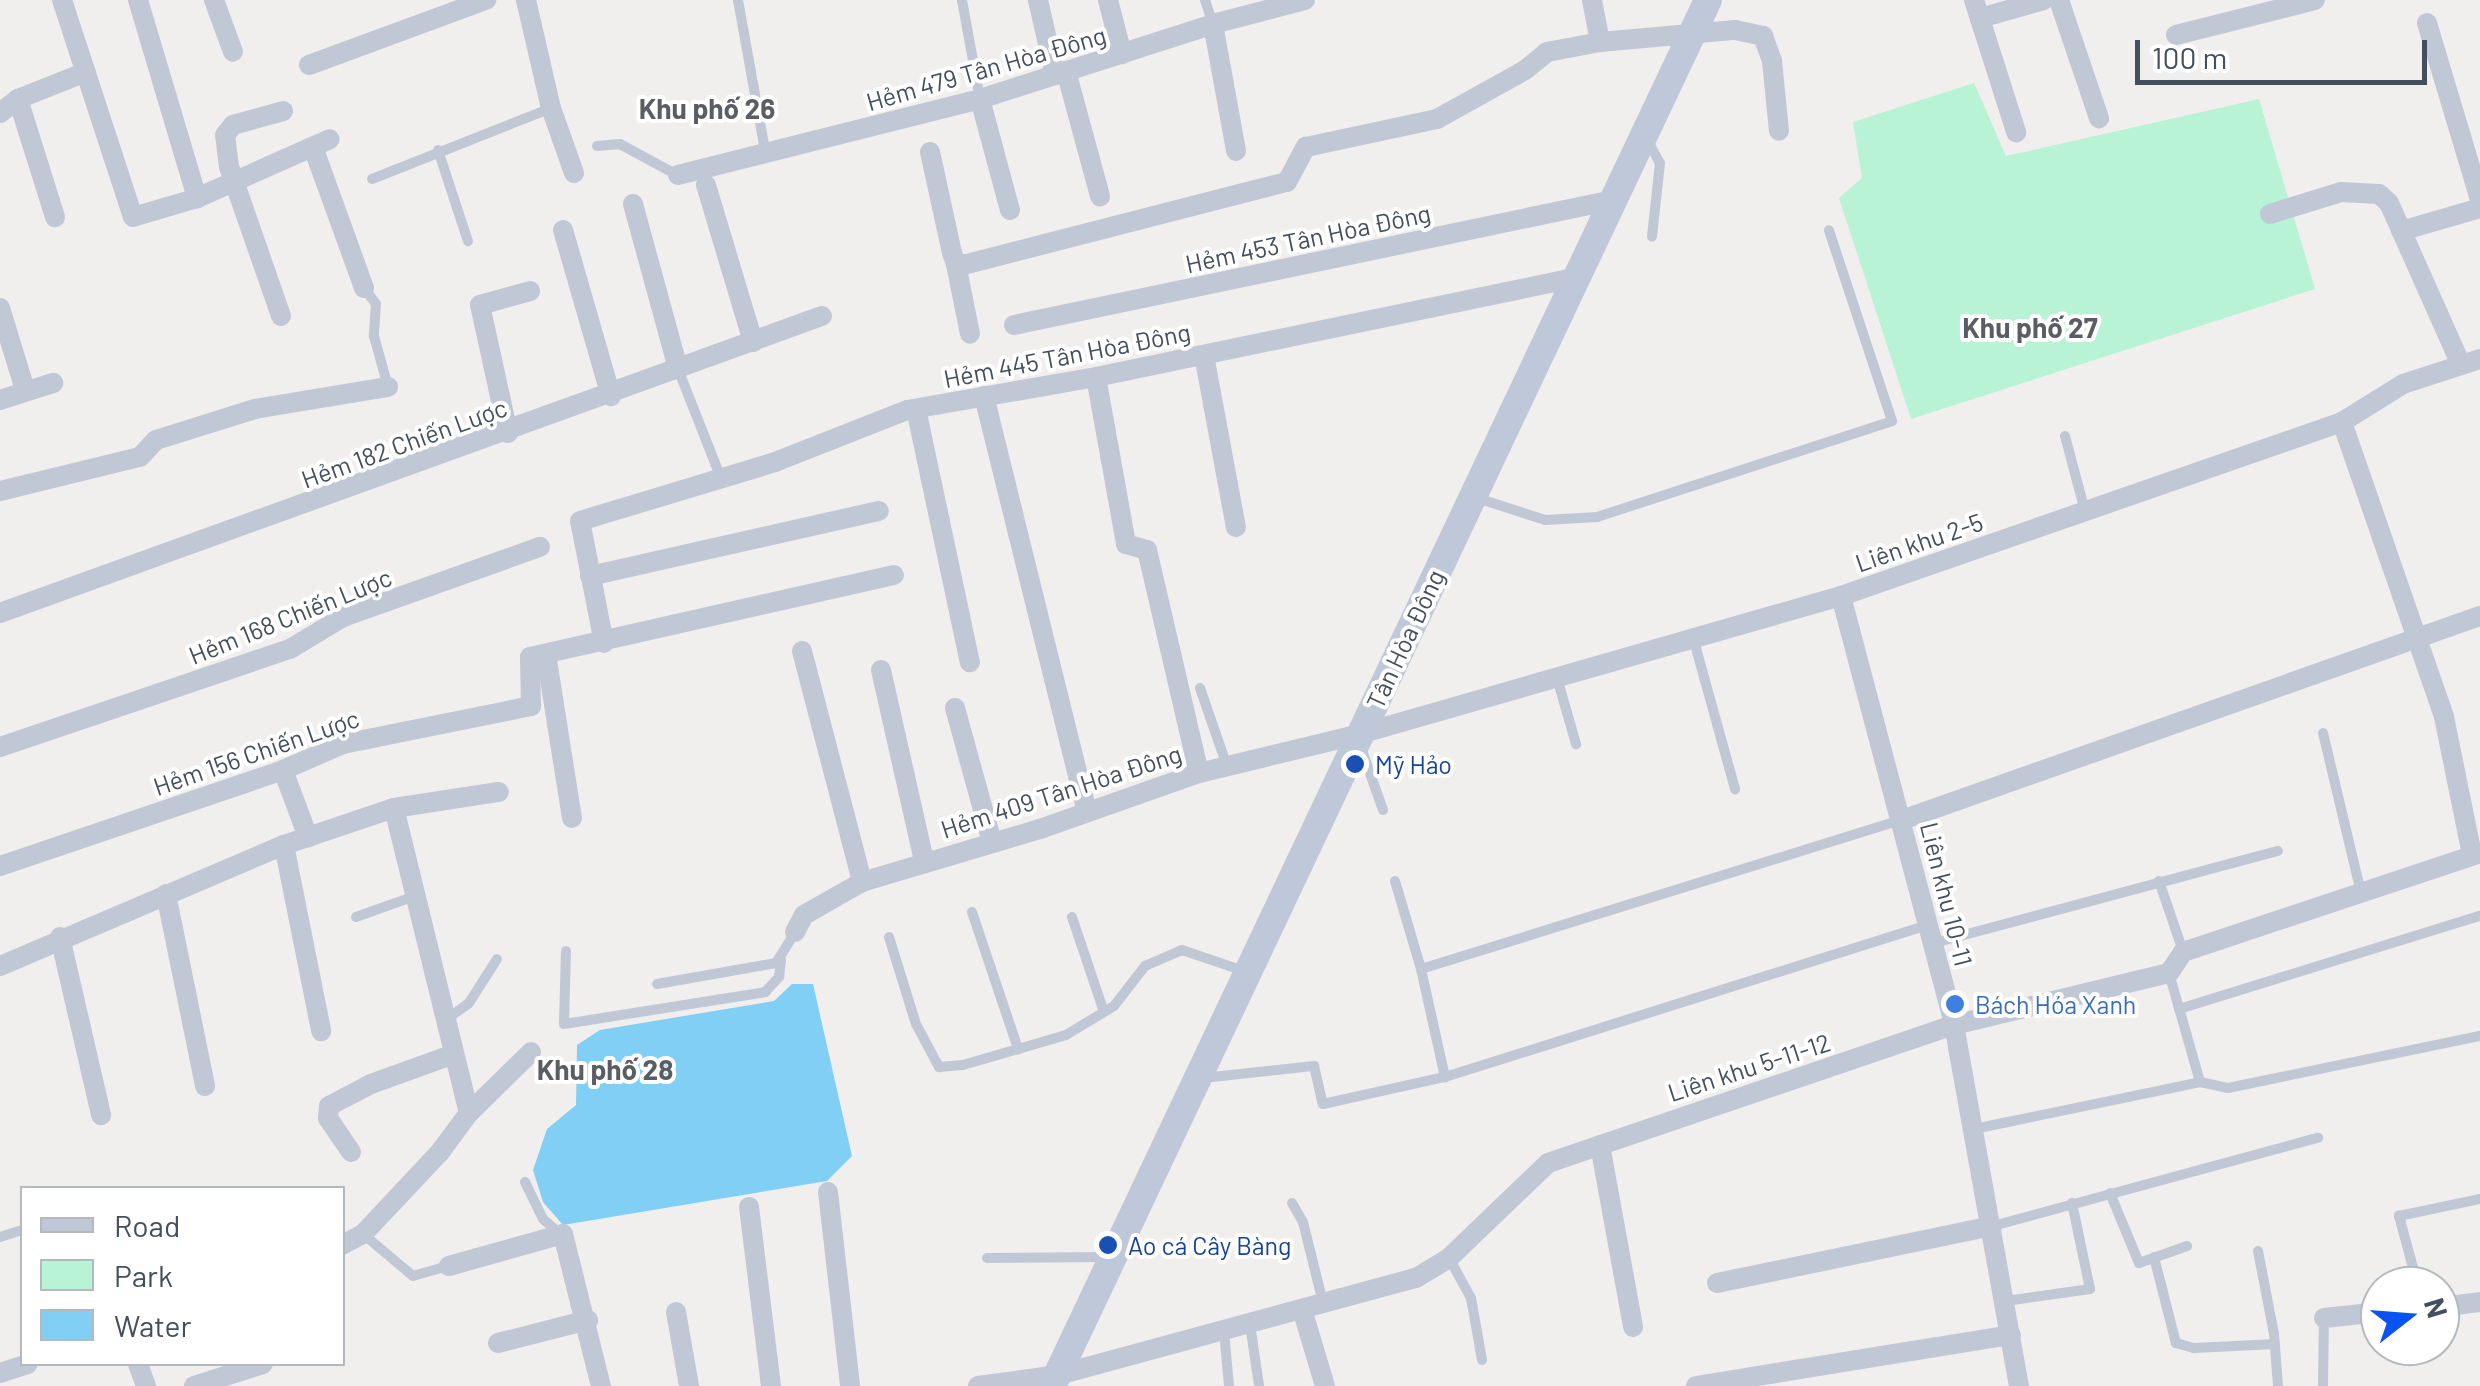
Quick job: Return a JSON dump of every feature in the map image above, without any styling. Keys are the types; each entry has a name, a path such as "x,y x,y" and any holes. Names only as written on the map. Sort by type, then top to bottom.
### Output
{"street":[{"path":"62,0 134,218 196,198 322,143 364,288"},
{"path":"138,0 196,198"},
{"path":"214,0 233,52"},
{"path":"309,66 486,0"},
{"path":"526,0 552,108 574,173"},
{"path":"1038,0 1100,196"},
{"path":"1108,0 1122,54"},
{"name":"Hẻm 479 Tân Hòa Đông","path":"678,175 766,156 980,98 1212,24 1305,0"},
{"path":"1592,0 1600,42"},
{"name":"Tân Hòa Đông","path":"1055,1380 1708,0"},
{"path":"2016,132 1977,9 2044,0"},
{"path":"2058,0 2099,118"},
{"path":"2176,35 2282,4 2315,0"},
{"path":"2401,232 2480,204 2427,23"},
{"path":"1212,24 1236,152"},
{"path":"956,264 1287,182 1306,147 1437,119 1548,52 1600,42 1694,31 1750,31 1763,36 1772,60 1779,131"},
{"path":"0,113 18,100 86,72"},
{"path":"980,98 1010,210"},
{"path":"18,100 55,218"},
{"path":"281,316 235,181 225,134 233,125 283,111"},
{"path":"930,152 970,334"},
{"path":"706,185 753,342"},
{"path":"2270,214 2341,192 2379,194 2389,203 2470,362"},
{"name":"Hẻm 453 Tân Hòa Đông","path":"1014,326 1613,200"},
{"path":"634,204 678,369"},
{"path":"563,230 611,396"},
{"name":"Hẻm 445 Tân Hòa Đông","path":"590,576 580,521 721,478 916,409 1204,355 1576,278"},
{"path":"508,433 480,305 530,291"},
{"path":"0,308 26,390"},
{"name":"Hẻm 182 Chiến Lược","path":"0,613 611,396 822,316"},
{"path":"1204,355 1236,527"},
{"name":"Liên khu 2-5","path":"1359,737 1841,596 2342,422 2403,384 2470,362"},
{"path":"1096,376 1126,544 1146,550 1199,773"},
{"path":"0,400 54,383"},
{"path":"0,491 140,457 156,440 255,409 388,387"},
{"path":"984,396 1086,810"},
{"path":"916,409 970,662"},
{"path":"2170,974 2183,952 2476,854 2444,717 2342,422"},
{"path":"604,643 590,576 878,511"},
{"name":"Hẻm 168 Chiến Lược","path":"0,747 290,649 342,618 540,547"},
{"path":"572,818 546,654 894,575"},
{"name":"Liên khu 10-11","path":"1841,596 1954,1026 2019,1386"},
{"path":"1902,820 2480,616"},
{"path":"802,651 862,882"},
{"name":"Hẻm 156 Chiến Lược","path":"0,866 283,770 343,744 532,706 530,657 546,654"},
{"path":"881,670 924,862"},
{"path":"956,708 992,842"},
{"name":"Hẻm 409 Tân Hòa Đông","path":"795,932 804,915 862,882 1040,829 1199,773 1359,737"},
{"path":"283,770 308,837"},
{"path":"0,966 60,937 284,845 394,808 499,792"},
{"path":"394,808 469,1113"},
{"path":"284,845 321,1031"},
{"path":"166,894 205,1086"},
{"path":"60,937 101,1115"},
{"name":"Liên khu 5-11-12","path":"978,1386 1055,1380 1416,1278 1449,1258 1548,1163 1954,1026 2170,974"},
{"path":"345,1243 363,1234 440,1152 469,1113 531,1052"},
{"path":"350,1152 328,1118 329,1106 371,1084 454,1054"},
{"path":"1600,1144 1632,1327"},
{"path":"828,1192 850,1386"},
{"path":"749,1208 771,1386"},
{"path":"1717,1283 1992,1226"},
{"path":"449,1266 558,1232 566,1238 601,1386"},
{"path":"1313,1306 1325,1386"},
{"path":"676,1312 689,1386"},
{"path":"2324,1318 2360,1314"},
{"path":"498,1343 588,1320"},
{"path":"1696,1386 2011,1336"},
{"path":"194,1386 256,1366"}],"lane":[{"path":"738,0 766,156"},
{"path":"962,0 980,98"},
{"path":"1205,0 1212,24"},
{"path":"372,178 552,108"},
{"path":"1644,133 1660,164 1652,237"},
{"path":"597,146 620,144 678,175"},
{"path":"438,150 468,241"},
{"path":"1472,496 1545,520 1597,517 1892,421 1829,230"},
{"path":"364,288 376,304 374,336 388,387"},
{"path":"678,369 721,478"},
{"path":"2064,436 2085,511"},
{"path":"1694,640 1736,789"},
{"path":"1557,676 1576,744"},
{"path":"1200,688 1226,766"},
{"path":"2323,733 2361,892"},
{"path":"1359,737 1383,810"},
{"path":"1422,969 1902,820"},
{"path":"1198,1079 1314,1066 1322,1104 1444,1077 1931,934 2278,851"},
{"path":"1395,881 1422,969 1444,1077"},
{"path":"2159,881 2183,952"},
{"path":"356,916 415,896"},
{"path":"972,912 1018,1049"},
{"path":"2179,1009 2480,916"},
{"path":"1072,917 1104,1012"},
{"path":"566,951 564,1024 765,992 778,977 795,932"},
{"path":"889,937 916,1024 939,1067 963,1066 1066,1035 1104,1012 1145,966 1182,950 1248,973"},
{"path":"446,1020 469,1002 497,959"},
{"path":"657,984 782,960"},
{"path":"2170,974 2200,1082"},
{"path":"1974,1128 2200,1082 2228,1088 2480,1036"},
{"path":"1992,1226 2318,1138"},
{"path":"525,1182 543,1218 558,1232"},
{"path":"2110,1193 2138,1263 2187,1246"},
{"path":"2412,1266 2398,1216 2480,1199"},
{"path":"1292,1203 1303,1222 1313,1306"},
{"path":"2006,1300 2090,1288 2072,1203"},
{"path":"363,1234 413,1276 449,1266"},
{"path":"2258,1251 2275,1344 2278,1386"},
{"path":"987,1258 1113,1257"},
{"path":"1449,1258 1471,1298 1482,1360"},
{"path":"2154,1258 2176,1343 2194,1348 2275,1344"},
{"path":"2323,1386 2324,1318"},
{"path":"1250,1324 1259,1386"},
{"path":"1224,1331 1229,1386"}],"green space":[{"path":"1974,83 2006,156 2259,99 2315,289 1911,419 1839,198 1862,178 1853,122"}],"water":[{"path":"792,984 813,984 852,1156 827,1181 563,1225 543,1202 533,1170 547,1129 576,1105 577,1045 600,1030 774,1001"}],"place":[{"name":"Mỹ Hảo","path":"1355,764"},
{"name":"Bách Hóa Xanh","path":"1955,1004"},
{"name":"Ao cá Cây Bàng","path":"1108,1245"}],"district":[{"name":"Khu phố 26","path":"707,108"},
{"name":"Khu phố 27","path":"2030,327"},
{"name":"Khu phố 28","path":"605,1069"}]}
